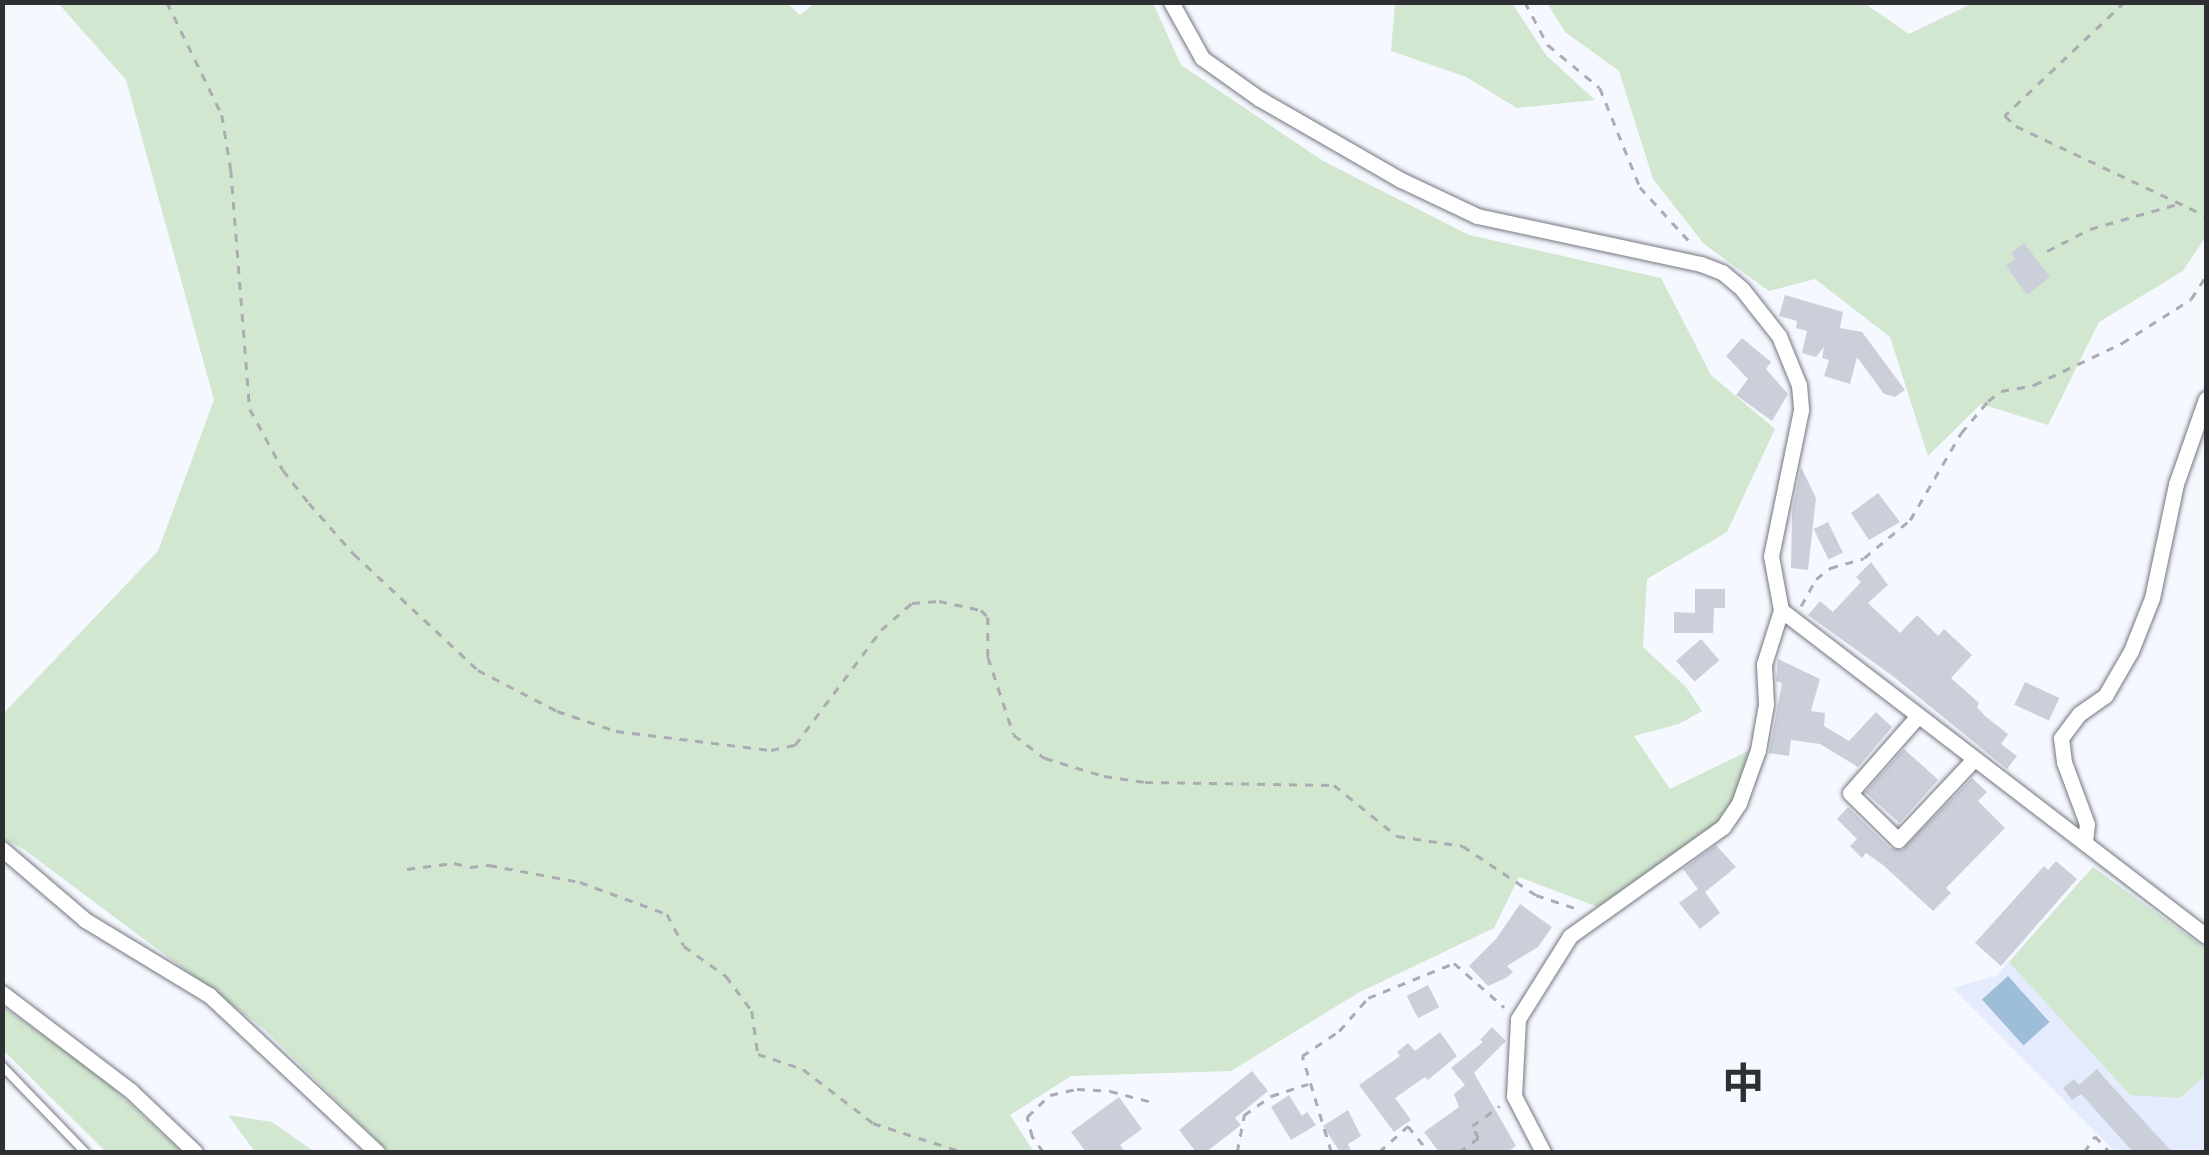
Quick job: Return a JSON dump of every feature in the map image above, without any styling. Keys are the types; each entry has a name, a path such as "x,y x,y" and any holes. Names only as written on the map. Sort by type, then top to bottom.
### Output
{"street":[{"path":"1171,2 1202,58 1260,99 1402,180 1477,216 1701,264 1722,272 1764,314 1785,348 1799,385 1800,410 1770,556 1786,616 2206,936"},
{"path":"2085,842 2087,824 2064,762 2061,738 2079,714 2105,696 2131,651 2152,598 2176,484 2206,399"},
{"path":"1543,1152 1514,1096 1518,1020 1570,936 1723,827 1739,803 1758,750 1766,704 1764,664 1786,616"},
{"path":"1917,718 1850,793 1898,840 1973,760"},
{"path":"2,850 32,870 85,920 209,996 377,1152"},
{"path":"2,993 131,1091 195,1152"}],"lane":[{"path":"2,1066 85,1152"}],"path":[{"path":"168,2 222,114 231,170 250,409 283,470 308,503 354,554 478,670 558,711 616,732 772,750 795,746 881,630 912,602 939,601 981,610 988,617 988,657 1014,735 1045,758 1104,776 1145,782 1334,785 1397,836 1463,846 1536,895 1597,914"},
{"path":"1524,2 1548,45 1600,88 1640,187 1698,252 1701,264"},
{"path":"2124,2 2004,116 2016,126 2206,216"},
{"path":"2047,251 2090,229 2180,203"},
{"path":"1786,616 1830,568 1864,558 1910,520 1968,423 1988,401 2001,392 2034,386 2122,343 2190,299 2206,276"},
{"path":"407,868 454,863 470,868 489,865 580,882 668,914 684,946 726,976 752,1011 758,1054 803,1069 873,1123 962,1152"},
{"path":"1331,1152 1302,1056 1339,1031 1368,998 1443,964 1454,963 1518,1020"},
{"path":"1237,1152 1244,1115 1271,1096 1309,1083"},
{"path":"1044,1152 1032,1136 1027,1117 1050,1096 1077,1089 1110,1091 1152,1102"},
{"path":"1459,1152 1478,1138 1472,1126 1514,1096"},
{"path":"1379,1152 1408,1126 1428,1152"},
{"path":"2084,1152 2095,1136 2110,1152"}],"shaded area":[{"path":"2093,867 2206,949 2206,1152 2115,1152 1953,988 1996,976"}],"green space":[{"path":"786,2 800,15 816,2 1153,3 1181,65 1323,161 1469,235 1661,278 1711,375 1775,429 1727,532 1647,579 1643,647 1686,687 1702,711 1679,724 1634,736 1670,789 1754,748 1734,800 1714,826 1598,907 1519,877 1494,928 1358,993 1231,1071 1071,1076 1010,1115 1034,1152 389,1152 264,1029 22,848 3,839 2,715 158,551 214,400 126,80 58,3"},
{"path":"1395,3 1512,3 1546,55 1595,100 1517,108 1466,77 1391,51"},
{"path":"1547,3 1864,3 1909,34 1973,3 2206,3 2206,236 2183,271 2099,322 2048,425 1981,404 1928,456 1890,337 1815,279 1769,291 1704,244 1653,179 1619,71 1565,32"},
{"path":"2093,867 2206,949 2206,1075 2180,1098 2130,1095 2009,962"},
{"path":"2,1006 100,1076 182,1152 106,1152 3,1050"},
{"path":"228,1115 272,1122 315,1152 255,1152"}],"water":[{"path":"2008,976 2049,1022 2023,1045 1982,999"}],"building":[{"path":"2024,243 2050,277 2027,295 2006,266 2015,259 2011,253"},
{"path":"1785,295 1843,312 1840,328 1862,332 1905,390 1895,397 1884,394 1857,357 1850,384 1824,376 1829,360 1822,358 1824,347 1816,357 1802,353 1807,331 1796,328 1797,321 1779,316"},
{"path":"1742,338 1771,362 1766,369 1788,394 1772,421 1736,395 1748,379 1726,356"},
{"path":"1801,467 1816,498 1808,570 1791,568 1792,512"},
{"path":"1878,493 1900,522 1869,540 1851,513"},
{"path":"1828,522 1843,553 1829,560 1814,529"},
{"path":"1871,562 1888,585 1868,603 1900,633 1917,615 1938,636 1944,629 1972,655 1951,678 1979,703 1977,707 1985,716 2008,734 2001,744 2017,756 2007,769 1894,677 1808,615 1820,601 1833,612 1861,582 1856,577"},
{"path":"1695,589 1725,589 1725,608 1714,608 1713,633 1674,633 1674,612 1695,613"},
{"path":"1701,639 1719,660 1694,682 1676,661"},
{"path":"1778,659 1820,679 1811,711 1825,713 1824,726 1849,741 1876,712 1892,727 1858,767 1820,744 1791,740 1789,756 1769,753 1782,683 1776,681"},
{"path":"2025,682 2059,698 2049,721 2014,705"},
{"path":"1904,749 1938,780 1899,823 1865,792"},
{"path":"1972,778 1987,792 1978,801 2005,828 1946,888 1951,893 1933,911 1883,865 1866,853 1862,858 1850,846 1857,839 1837,819 1848,807 1890,848 1902,850"},
{"path":"1716,845 1736,867 1705,892 1720,913 1700,929 1679,903 1698,889 1683,869"},
{"path":"2056,861 2077,879 2001,966 1975,943 2044,866 2048,870"},
{"path":"1520,904 1552,927 1538,947 1507,966 1513,972 1488,986 1469,966 1496,939"},
{"path":"1428,985 1439,1007 1418,1018 1407,996"},
{"path":"1492,1027 1506,1041 1474,1073 1516,1146 1507,1152 1439,1152 1424,1132 1459,1107 1454,1094 1465,1085 1451,1068 1483,1042 1480,1040"},
{"path":"1440,1032 1457,1056 1428,1080 1425,1077 1395,1098 1411,1120 1394,1132 1359,1085 1400,1056 1397,1052 1408,1043 1415,1051"},
{"path":"2097,1069 2172,1152 2133,1152 2081,1094 2072,1100 2063,1088 2074,1079 2079,1085"},
{"path":"1252,1071 1268,1091 1235,1118 1241,1125 1206,1152 1196,1152 1179,1130"},
{"path":"1289,1095 1302,1116 1307,1112 1316,1125 1291,1140 1271,1107"},
{"path":"1119,1097 1142,1129 1120,1145 1125,1152 1086,1152 1071,1132"},
{"path":"1348,1110 1361,1136 1348,1144 1351,1152 1340,1152 1323,1126"}],"district":[{"name":"中","path":"1743,1084"}]}
